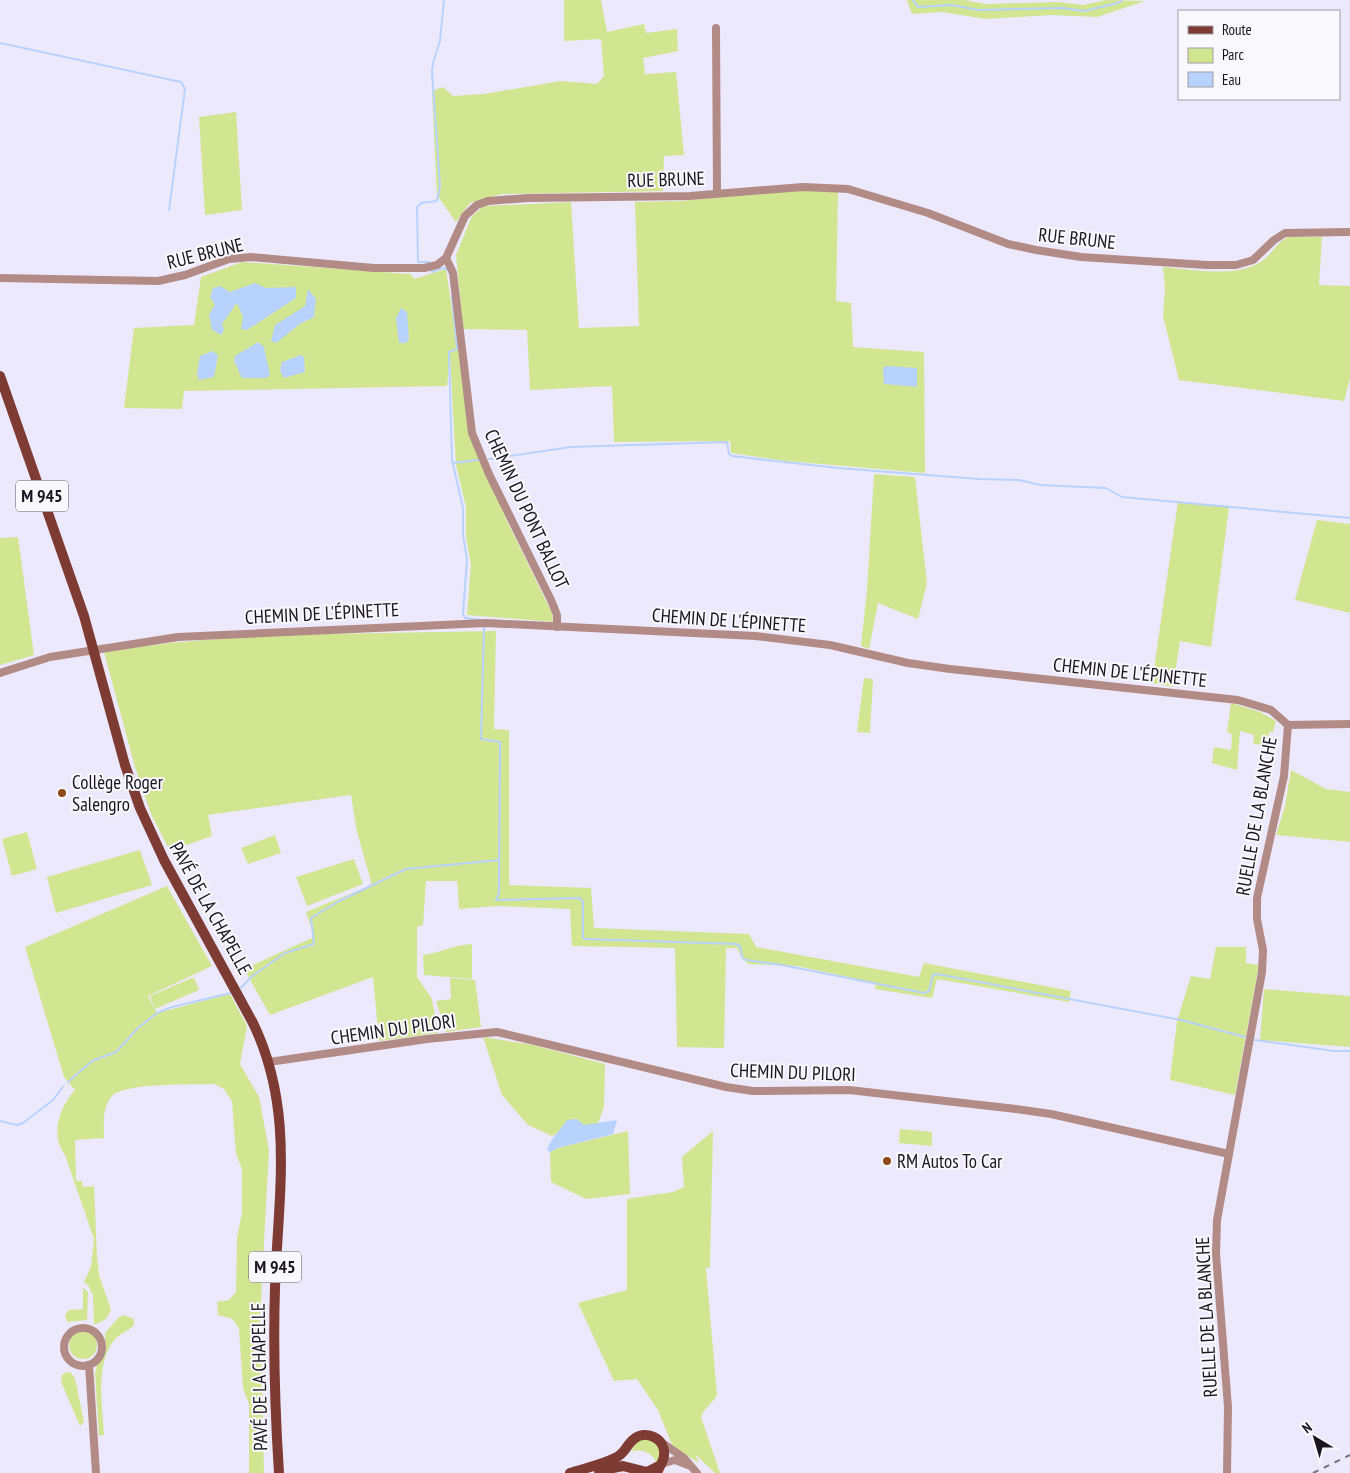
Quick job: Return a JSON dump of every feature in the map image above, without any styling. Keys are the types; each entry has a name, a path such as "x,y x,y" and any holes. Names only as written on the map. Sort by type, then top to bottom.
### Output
{"main road":[{"name":"PAVÉ DE LA CHAPELLE","path":"0,376 94,649 126,765 143,815 164,860 253,1024 269,1062 278,1096 282,1134 274,1309 279,1473"},
{"path":"570,1473 612,1460 621,1455 634,1439 641,1435 652,1436 660,1442 664,1451 659,1467 649,1471 638,1471 619,1466 594,1473"},
{"path":"628,1448 628,1460 638,1471"}],"street":[{"path":"716,28 717,194"},
{"name":"RUE BRUNE","path":"0,278 152,281 178,277 224,261 245,257 280,258 398,269 429,267 446,258 465,216 477,205 488,201 518,198 681,196 798,187 835,187 911,208 1027,249 1072,256 1206,265 1236,265 1249,262 1277,237 1289,232 1350,232"},
{"name":"CHEMIN DU PONT BALLOT","path":"446,258 453,273 467,401 474,438 551,600 557,615 557,627"},
{"name":"CHEMIN DE L'ÉPINETTE","path":"0,673 39,660 94,649 169,638 276,631 486,623 713,632 805,641 950,670 1238,700 1272,710 1288,725"},
{"path":"1288,725 1350,724"},
{"name":"RUELLE DE LA BLANCHE","path":"1227,1473 1225,1350 1216,1248 1219,1207 1250,1043 1263,958 1257,919 1257,898 1282,783 1288,725"},
{"name":"CHEMIN DU PILORI","path":"269,1062 427,1039 497,1032 726,1086 762,1091 849,1090 1016,1108 1051,1114 1229,1154"},
{"path":"90,1328 101,1338 102,1351 95,1362 89,1365 75,1364 66,1355 64,1350 66,1338 75,1329 90,1328"},
{"path":"89,1365 96,1473"},
{"path":"660,1442 684,1458 696,1472"},
{"path":"659,1467 672,1460 681,1461 696,1472"}],"green space":[{"path":"564,0 601,0 607,32 644,24 646,33 677,29 678,51 643,58 645,74 676,72 684,155 664,156 663,191 502,194 470,203 456,222 437,195 432,91 443,87 453,96 484,94 561,81 597,84 604,76 601,39 564,41"},
{"path":"907,0 964,0 986,4 1058,2 1083,5 1106,0 1145,1 1097,17 1052,15 985,19 943,12 912,14"},
{"path":"236,112 242,210 205,215 199,117"},
{"path":"815,189 838,192 836,301 851,303 853,347 924,352 925,473 786,461 731,453 730,441 614,442 612,386 530,390 527,330 463,329 456,255 472,216 484,206 571,202 579,328 639,326 635,202 680,201"},
{"path":"1288,237 1322,237 1319,285 1350,286 1350,378 1344,401 1179,380 1163,316 1165,289 1163,267 1201,271 1240,270 1262,261"},
{"path":"242,262 411,274 414,279 446,269 471,437 507,521 552,613 553,622 467,615 471,565 466,537 466,507 456,465 450,357 447,386 184,391 182,409 124,408 134,328 194,325 201,277"},
{"path":"874,474 915,477 927,583 918,619 878,603 869,649 861,646 867,590"},
{"path":"1178,501 1229,507 1211,647 1180,641 1173,687 1152,683"},
{"path":"1317,520 1350,524 1350,613 1295,600"},
{"path":"18,537 34,655 0,665 0,538"},
{"path":"496,631 494,729 509,730 509,885 591,888 594,928 749,934 756,947 919,977 924,963 1071,991 1069,1002 937,979 932,998 875,989 876,983 797,966 749,964 742,959 737,948 726,948 724,1048 677,1047 675,948 572,946 570,909 498,906 459,909 457,881 426,881 423,925 417,927 417,977 432,999 438,1033 379,1041 373,977 270,1015 244,969 314,937 306,912 372,885 357,832 351,795 208,815 212,836 170,851 151,814 135,767 104,652 169,643 268,635"},
{"path":"864,678 873,679 870,733 857,732"},
{"path":"1231,703 1260,712 1276,721 1273,732 1270,732 1263,745 1253,744 1254,735 1240,731 1237,770 1212,763 1214,747 1231,750 1232,735 1227,732"},
{"path":"1291,770 1326,789 1350,792 1350,842 1276,835 1285,806"},
{"path":"27,832 37,869 12,876 2,839"},
{"path":"275,835 281,853 248,864 241,848"},
{"path":"140,850 152,885 56,913 47,877"},
{"path":"354,859 363,884 307,906 296,877"},
{"path":"167,886 212,966 148,996 157,1013 230,994 247,1026 240,1064 259,1097 269,1150 260,1318 264,1473 249,1473 249,1404 243,1388 239,1329 233,1319 218,1315 217,1302 229,1300 236,1292 237,1237 242,1213 242,1169 236,1154 232,1101 224,1089 214,1084 159,1085 129,1089 118,1092 108,1102 104,1117 104,1138 75,1140 76,1181 82,1181 83,1187 94,1186 99,1275 111,1310 106,1319 94,1325 93,1295 88,1285 84,1282 91,1267 94,1239 65,1155 60,1147 57,1130 61,1113 75,1090 64,1077 25,947"},
{"path":"472,944 472,979 424,975 423,955"},
{"path":"1216,947 1246,947 1246,963 1259,965 1235,1095 1170,1080 1177,1021 1191,976 1210,979"},
{"path":"194,977 199,990 155,1009 150,996"},
{"path":"450,978 475,980 481,1027 446,1032 436,1001 451,999"},
{"path":"1264,989 1350,996 1350,1047 1260,1040"},
{"path":"483,1037 533,1045 605,1064 604,1107 598,1123 560,1131 552,1136 528,1125 502,1095"},
{"path":"900,1129 932,1132 932,1146 899,1143"},
{"path":"628,1131 630,1194 586,1199 551,1182 550,1152 558,1148"},
{"path":"713,1131 710,1267 706,1268 717,1395 701,1417 720,1473 715,1473 695,1454 699,1463 673,1447 658,1410 637,1379 614,1381 578,1303 627,1290 627,1199 673,1192 684,1187 682,1157"},
{"path":"83,1288 88,1292 87,1320 67,1322 65,1315 69,1310 83,1309"},
{"path":"124,1315 134,1319 134,1325 115,1339 108,1349 104,1360 101,1386 104,1435 99,1436 95,1373 97,1365 106,1351 105,1333 119,1317"},
{"path":"83,1331 93,1335 97,1345 93,1355 83,1359 73,1355 69,1345 73,1335"},
{"path":"70,1372 75,1378 84,1422 80,1426 62,1384 61,1377 64,1373"},
{"path":"647,1439 658,1445 660,1454 657,1463 646,1452 631,1452 637,1441"}],"water":[{"path":"255,283 266,288 296,287 296,298 247,330 241,329 243,317 237,303 222,324 224,330 221,335 212,330 209,314 215,305 210,297 213,288 220,286 230,292"},
{"path":"308,289 316,299 314,317 300,324 276,343 271,341 275,325 305,306"},
{"path":"401,308 407,312 409,339 406,343 399,343 396,318"},
{"path":"258,342 264,347 270,375 266,378 242,378 234,361 235,356"},
{"path":"212,351 218,355 214,377 199,380 197,374 200,356"},
{"path":"301,355 304,357 305,372 284,378 280,371 282,362"},
{"path":"886,366 917,368 917,387 884,384 883,368"},
{"path":"577,1119 584,1125 617,1120 613,1134 558,1148 550,1152 547,1150 553,1138 567,1120"}],"waterway":[{"path":"429,262 418,262 417,207 421,203 437,201 440,186 432,72 440,41 444,0"},
{"path":"913,0 918,7 952,5 978,10 1063,8 1084,11 1118,3 1122,0"},
{"path":"0,43 181,82 185,89 169,210"},
{"path":"431,269 432,272 443,268 448,270"},
{"path":"452,296 457,349 449,352 452,460 463,508 463,535 467,559 463,614 465,618 480,620"},
{"path":"489,459 571,447 727,442 729,454 732,456 838,468 979,479 1019,480 1041,485 1106,488 1122,497 1350,518"},
{"path":"453,463 478,460"},
{"path":"484,628 481,739 500,742 499,893 496,900 580,898 583,902 583,938 586,939 736,944 740,946 742,957 746,960 782,965 924,993 929,991 933,975 937,974 1181,1020 1245,1037"},
{"path":"241,988 251,977 285,953 314,944 311,918 339,901 406,869 499,860"},
{"path":"68,1082 92,1061 116,1052 138,1028 157,1013 172,1007 231,993"},
{"path":"1255,1040 1334,1051 1350,1051"},
{"path":"0,1121 17,1125 23,1123 53,1100 63,1087"}],"railway":[{"path":"1313,1473 1350,1455"}],"place":[{"name":"Collège Roger Salengro","path":"62,793"},
{"name":"RM Autos To Car","path":"887,1161"}]}
